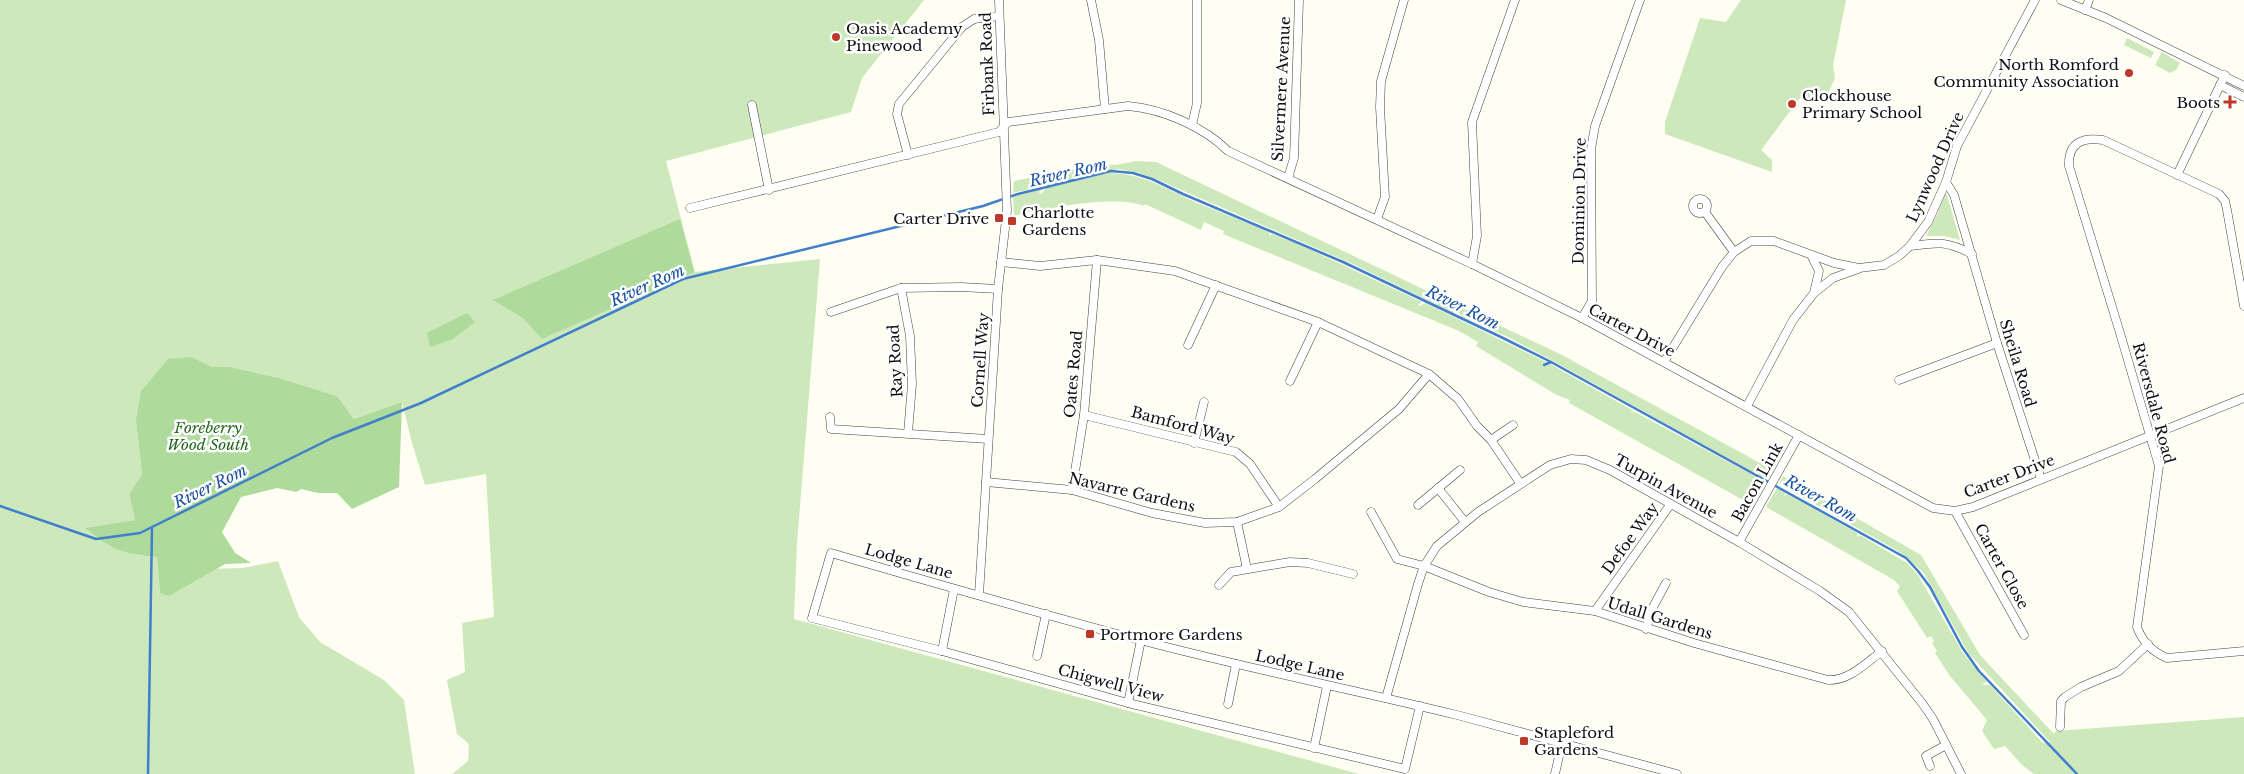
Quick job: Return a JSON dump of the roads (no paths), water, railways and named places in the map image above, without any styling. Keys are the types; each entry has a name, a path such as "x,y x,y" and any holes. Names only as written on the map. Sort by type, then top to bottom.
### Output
{"street":[{"name":"Firbank Road","path":"999,0 1003,127"},
{"path":"1091,0 1099,40 1105,109"},
{"path":"1192,125 1197,103 1197,0"},
{"name":"Silvermere Avenue","path":"1288,178 1294,158 1299,0"},
{"path":"1377,219 1385,197 1380,107 1381,81 1404,0"},
{"path":"1472,264 1477,236 1472,122 1515,0"},
{"name":"Dominion Drive","path":"1582,318 1592,300 1591,149 1594,126 1640,0"},
{"name":"Lynwood Drive","path":"1664,362 1722,267 1734,252 1752,241 1774,241 1834,263 1859,268 1884,265 1900,256 1928,222 1946,182 1957,146 2035,0"},
{"path":"2061,0 2225,75 2244,86"},
{"path":"2085,10 2089,0"},
{"path":"908,155 897,114 899,104 962,27 974,19 999,16"},
{"path":"2225,75 2177,175 2218,194 2225,201 2244,306"},
{"path":"2220,85 2244,97"},
{"path":"752,105 770,190"},
{"name":"Carter Drive","path":"690,208 770,190 998,132 1008,122 1128,106 1143,107 1192,125 1213,136 1228,151 1377,219 1582,318 1933,508 1955,511 1973,507 2244,398"},
{"name":"Cornell Way","path":"979,595 998,289 1007,207 1003,127"},
{"name":"Riversdale Road","path":"2177,175 2103,140 2090,138 2078,142 2072,149 2069,166 2159,466 2137,627 2157,654 2167,658 2244,651"},
{"name":"Sheila Road","path":"1946,182 1954,195 1997,343 2041,479"},
{"path":"1705,212 1734,252"},
{"path":"1910,246 1932,242 1952,244 1972,254"},
{"path":"1811,255 1819,271 1814,293"},
{"path":"1001,262 1040,266 1097,260 1175,270 1318,322 1429,374 1458,399 1477,426 1491,440 1520,483"},
{"name":"Oates Road","path":"1072,490 1084,415 1097,260"},
{"path":"1747,406 1793,320 1814,293 1833,278 1859,268"},
{"path":"1188,345 1216,285"},
{"path":"831,312 901,288 961,287 998,289"},
{"name":"Ray Road","path":"901,288 910,336 912,384 908,433"},
{"path":"1290,381 1318,322"},
{"path":"1899,380 1997,343"},
{"name":"Navarre Gardens","path":"986,482 1072,490 1152,513 1205,523 1237,522 1279,507 1399,409 1429,374"},
{"path":"1194,442 1204,402"},
{"name":"Bamford Way","path":"1084,415 1236,452 1250,464 1279,507"},
{"path":"830,417 831,429 988,439"},
{"path":"1491,440 1513,425"},
{"name":"Bacon Link","path":"1739,542 1799,435"},
{"name":"Turpin Avenue","path":"1386,698 1424,566 1437,546 1465,522 1520,483 1559,462 1571,459 1586,460 1610,470 1739,542 1820,591 1849,612 1928,711 1961,774"},
{"path":"1418,505 1460,470"},
{"path":"1438,488 1465,522"},
{"name":"Defoe Way","path":"1595,611 1670,505"},
{"name":"Carter Close","path":"1955,511 2024,635"},
{"name":"Udall Gardens","path":"1371,512 1398,559 1424,566 1490,592 1523,602 1595,611 1646,629 1828,680 1838,680 1850,675 1882,651"},
{"path":"1237,522 1247,569"},
{"name":"Lodge Lane","path":"812,618 831,553 1141,640 1327,686 1420,706 1562,742 1677,774"},
{"path":"1219,585 1231,572 1290,562 1308,563 1353,574"},
{"path":"1646,629 1652,610 1666,583"},
{"path":"942,651 954,589"},
{"path":"1037,656 1046,614"},
{"name":"Chigwell View","path":"812,618 942,651 1128,703 1405,769 1420,706"},
{"path":"1128,703 1141,640"},
{"path":"2060,727 2061,701 2080,687 2119,671 2148,644"},
{"path":"1228,704 1236,664"},
{"path":"1314,748 1327,686"},
{"path":"1554,774 1562,742"},
{"path":"1930,766 1926,756 1946,744"}],"waterway":[{"name":"River Rom","path":"0,506 96,539 140,533 332,438 421,403 683,279 983,206 1018,194 1111,171 1133,173 1152,179 1343,262 1503,338 1551,362 1906,558 1930,587 1962,647 1979,671 2077,774"},
{"name":"River Rom","path":"1544,365 1551,362"},
{"path":"148,774 152,528"}],"place":[{"name":"Oasis Academy Pinewood","path":"836,37"},
{"name":"North Romford Community Association","path":"2129,73"},
{"name":"Boots","path":"2230,102"},
{"name":"Clockhouse Primary School","path":"1792,104"},
{"name":"Carter Drive","path":"999,218"},
{"name":"Charlotte Gardens","path":"1012,221"},
{"name":"Portmore Gardens","path":"1090,634"},
{"name":"Stapleford Gardens","path":"1524,741"}],"park label":[{"name":"Foreberry Wood South","path":"208,436"}]}
